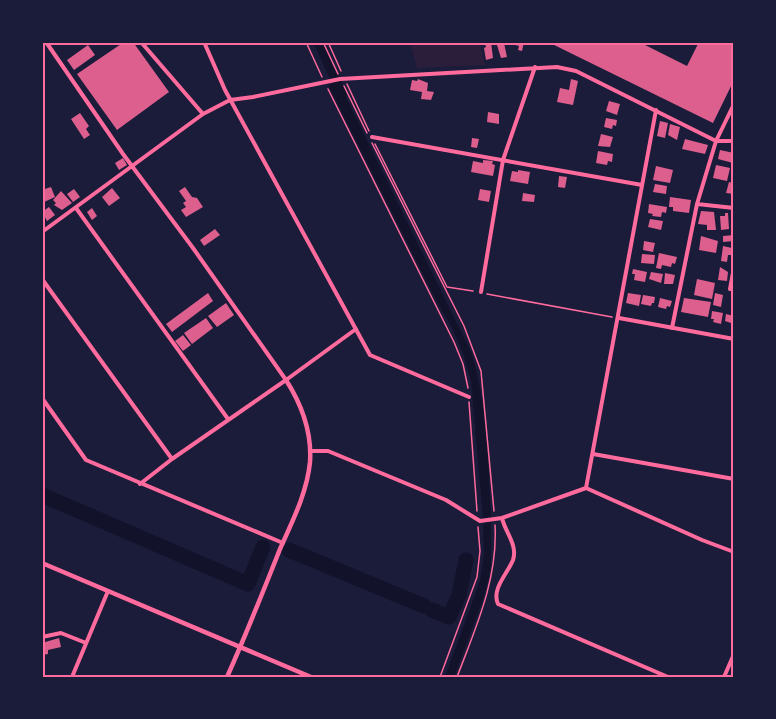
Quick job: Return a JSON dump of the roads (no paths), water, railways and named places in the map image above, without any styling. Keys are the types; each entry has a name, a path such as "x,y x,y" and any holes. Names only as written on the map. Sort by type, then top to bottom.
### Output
{"street":[{"path":"46,42 286,380 295,393 305,416 310,451 305,485 227,677"},
{"path":"141,42 203,114"},
{"path":"204,42 230,100 372,357 469,397"},
{"path":"481,292 503,160 535,67"},
{"path":"42,232 203,114 230,100 340,79 557,67 576,71 716,141 734,141"},
{"path":"672,328 697,204 716,141 734,104"},
{"path":"586,488 656,110"},
{"path":"372,137 642,185"},
{"path":"697,204 734,208"},
{"path":"76,208 228,418"},
{"path":"734,267 730,289 734,289"},
{"path":"42,279 172,459"},
{"path":"619,318 734,339"},
{"path":"140,484 228,418 286,380 356,329"},
{"path":"42,398 86,460 283,543"},
{"path":"310,451 325,451 339,456 446,500 478,520 502,519 586,488 734,552"},
{"path":"593,454 734,479"},
{"path":"502,519 512,542 514,555 496,593 498,604 668,677"},
{"path":"42,563 311,677"},
{"path":"72,677 108,591"},
{"path":"42,637 61,633 86,643"},
{"path":"724,677 734,654"}],"waterway":[{"path":"318,42 342,94"},
{"path":"42,495 248,584 263,547"},
{"path":"289,550 424,606"},
{"path":"432,610 449,617 459,595 466,560"}]}
